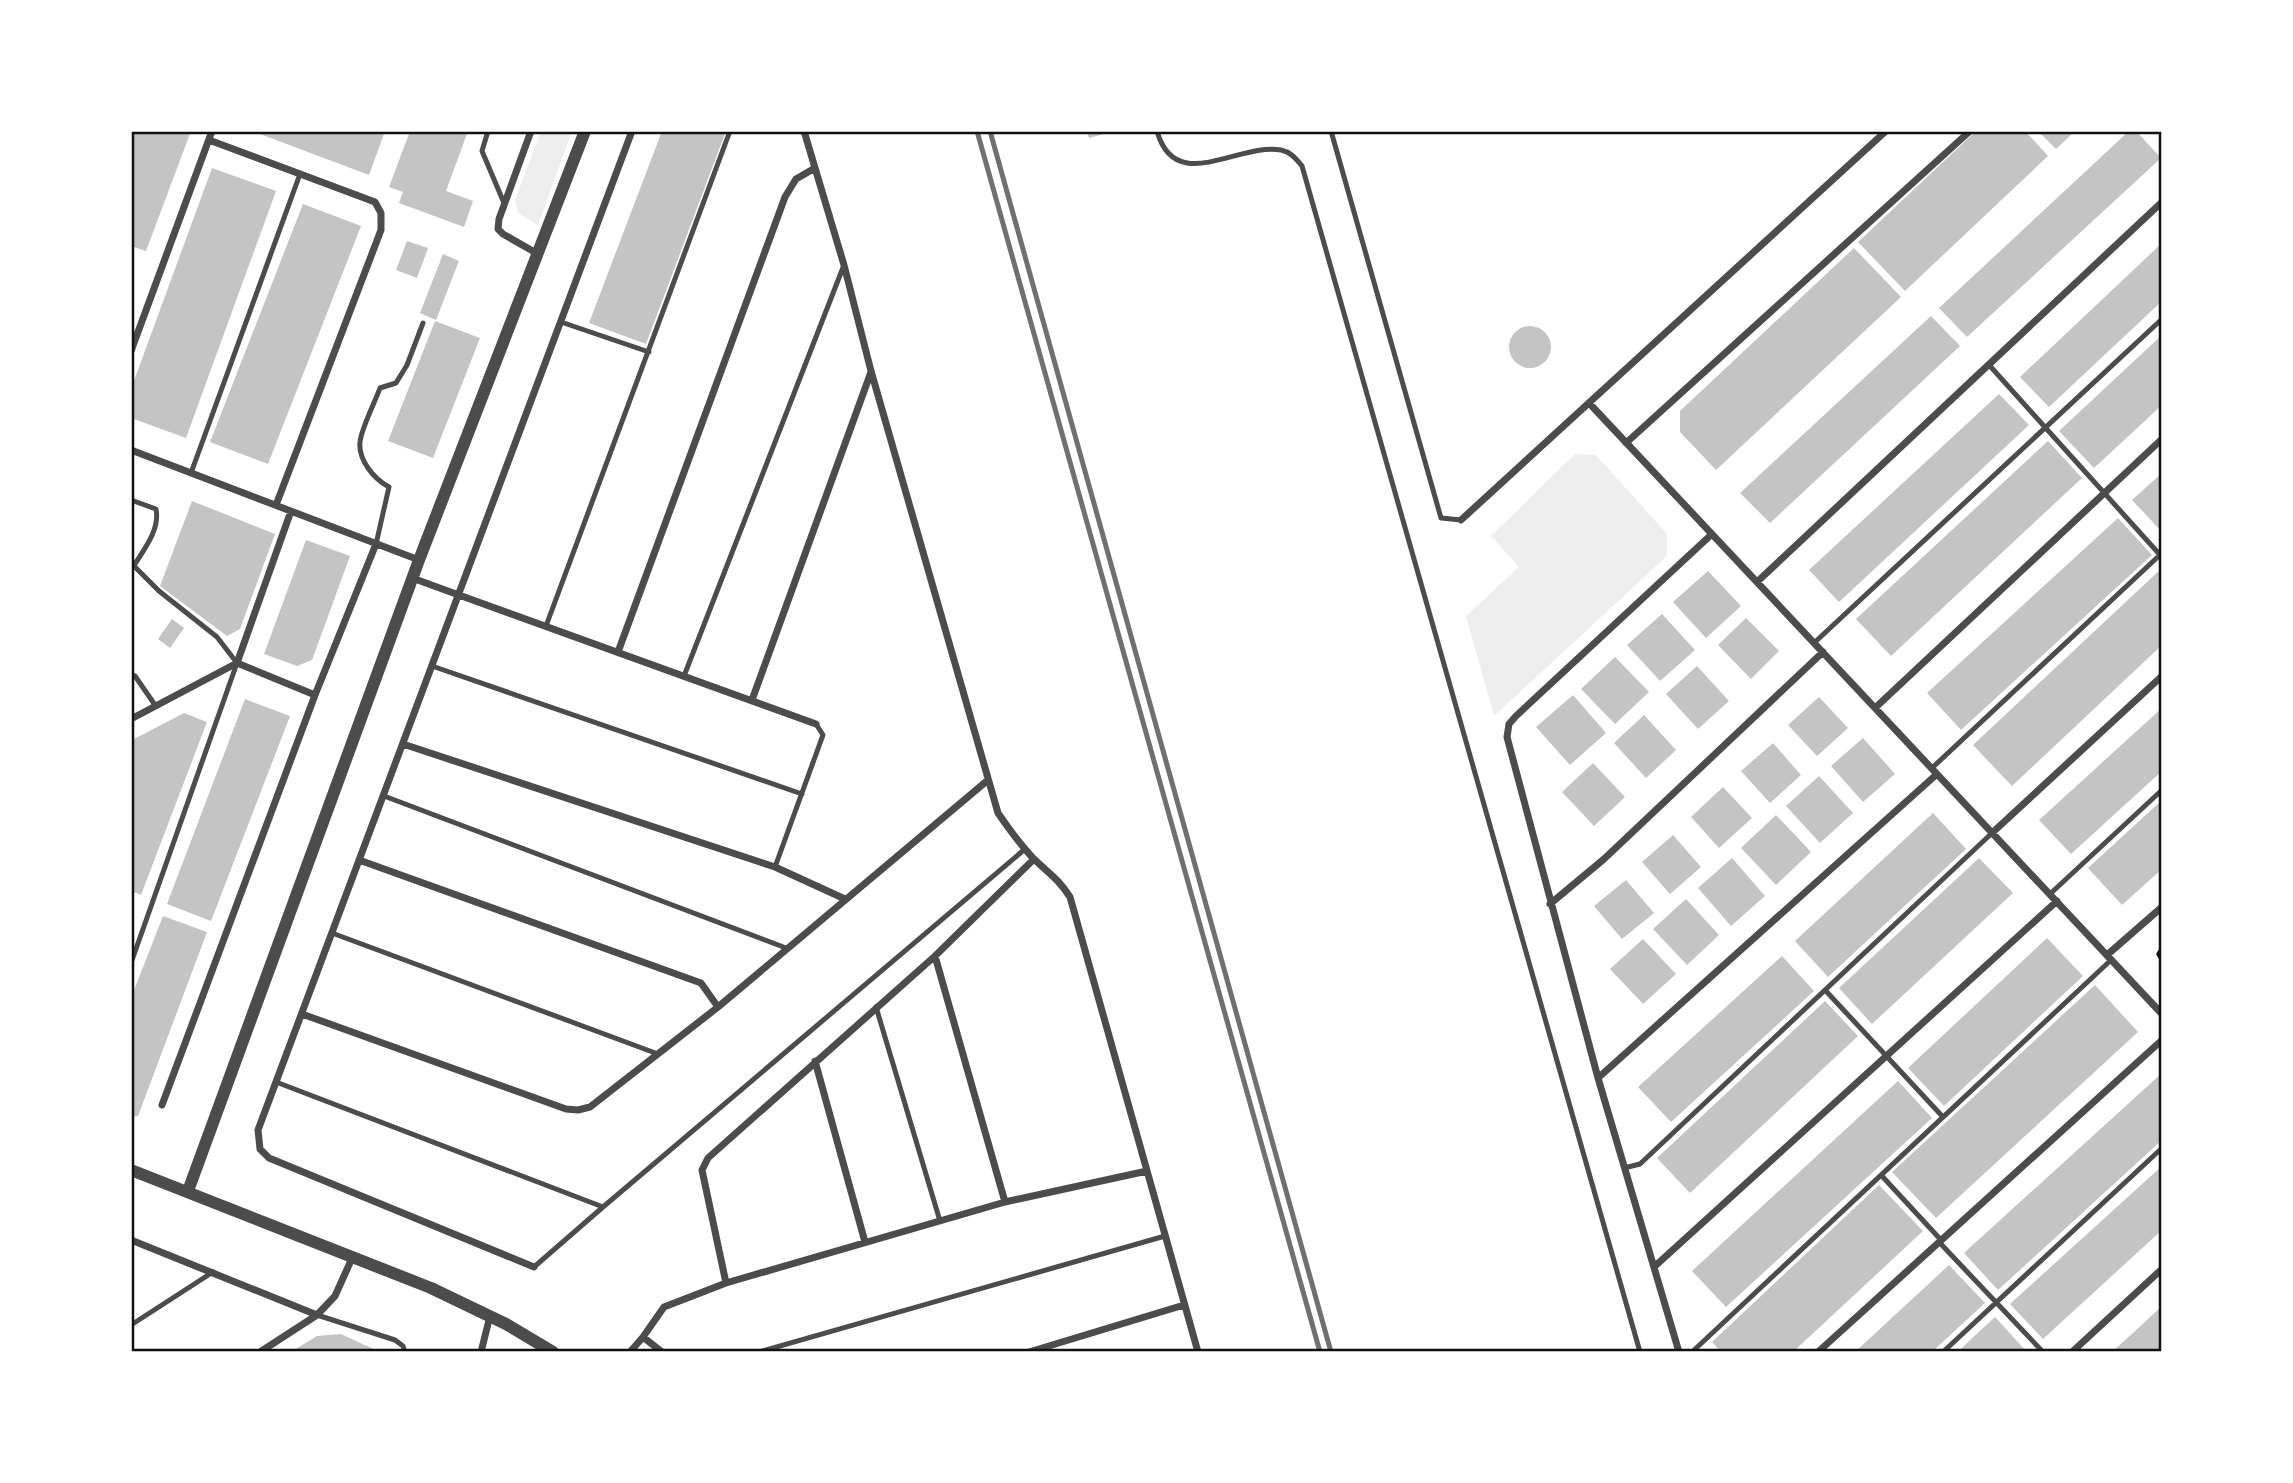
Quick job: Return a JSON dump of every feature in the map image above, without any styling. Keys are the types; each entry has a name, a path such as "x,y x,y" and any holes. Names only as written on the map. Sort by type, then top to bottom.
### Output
{"street":[{"path":"531,131 504,204 498,229 538,254"},
{"path":"188,1191 412,578 585,131"},
{"path":"534,1267 269,1158 260,1149 258,1130 632,131"},
{"path":"804,131 998,813 1013,836 1034,859 1059,879 1070,897 1198,1352"},
{"path":"1461,520 1886,131"},
{"path":"1626,443 1970,131"},
{"path":"131,351 210,135 374,202 381,213 381,230 276,505"},
{"path":"618,652 785,197 796,179 815,168"},
{"path":"1757,582 2162,202"},
{"path":"752,700 871,371"},
{"path":"1589,403 2162,1014"},
{"path":"1875,708 2162,439"},
{"path":"131,450 419,560"},
{"path":"131,719 237,663 291,511"},
{"path":"1679,1352 1598,1078 1507,737 1509,724 1516,716 1712,534"},
{"path":"162,1105 315,695 376,544"},
{"path":"412,578 816,723"},
{"path":"1550,904 1604,859 1823,652"},
{"path":"237,663 315,695"},
{"path":"1992,833 2162,676"},
{"path":"403,744 775,867 845,900"},
{"path":"1598,1078 1934,771"},
{"path":"302,1014 566,1109 590,1107 719,1007 988,780"},
{"path":"726,1283 702,1170 708,1158 935,956 1034,859"},
{"path":"359,860 701,983 719,1007"},
{"path":"1654,1267 2057,901"},
{"path":"2109,958 2162,907"},
{"path":"935,956 1005,1202"},
{"path":"1818,1352 2162,1040"},
{"path":"815,1061 866,1242"},
{"path":"131,1170 431,1288 490,1316 553,1352"},
{"path":"630,1352 664,1307 726,1283 1005,1202 1147,1171"},
{"path":"131,1240 317,1315"},
{"path":"260,1352 317,1315 335,1296 352,1256"},
{"path":"2072,1352 2162,1269"},
{"path":"1029,1352 1184,1305"},
{"path":"481,1352 490,1316"},
{"path":"643,1338 662,1352"}],"lane":[{"path":"488,131 482,151 504,204"},
{"path":"546,626 730,131"},
{"path":"1157,131 1165,152 1181,163 1201,163 1269,149 1283,150 1294,155 1302,166 1640,1352"},
{"path":"1331,131 1441,518 1461,520"},
{"path":"191,472 300,174"},
{"path":"684,676 844,265"},
{"path":"1814,643 2162,320"},
{"path":"561,322 649,352"},
{"path":"376,544 388,488 376,480 366,465 359,443 380,388 396,383 407,365 423,323"},
{"path":"1934,771 2161,555 1990,366"},
{"path":"131,500 156,509 157,516 152,537 133,564 159,591 217,637 237,663 131,963"},
{"path":"432,666 802,794"},
{"path":"131,674 155,705"},
{"path":"775,867 823,735 816,723"},
{"path":"2050,894 2162,790"},
{"path":"384,796 786,948"},
{"path":"1624,1168 1640,1164 1992,833"},
{"path":"534,1267 1026,849"},
{"path":"332,933 658,1054"},
{"path":"1692,1352 2109,958"},
{"path":"1825,990 1943,1117"},
{"path":"876,1007 940,1221"},
{"path":"276,1082 603,1207"},
{"path":"1943,1352 2162,1148"},
{"path":"1881,1175 2043,1352"},
{"path":"759,1352 1165,1236"},
{"path":"131,1325 213,1272"},
{"path":"317,1315 395,1340 403,1346 405,1352"}],"path":[{"path":"2162,948 2158,954 2162,961"}],"shaded area":[{"path":"541,131 572,131 538,225 518,213 515,200"},
{"path":"1575,454 1596,455 1667,534 1667,556 1494,716 1466,616 1519,567 1491,536"}],"building":[{"path":"131,131 191,131 146,251 131,246"},
{"path":"252,131 385,131 369,175"},
{"path":"410,131 468,131 446,191 473,201 464,227 399,203 403,192 389,187"},
{"path":"662,131 726,131 646,344 589,323"},
{"path":"1087,131 1111,131 1111,132 1089,138"},
{"path":"1976,131 2025,131 2048,156 1905,291 1858,242"},
{"path":"2038,131 2075,131 2056,149"},
{"path":"2129,131 2136,131 2161,158 1967,337 1939,308"},
{"path":"212,168 276,191 186,438 131,418 131,389"},
{"path":"303,204 361,226 268,464 210,442"},
{"path":"407,241 428,248 417,278 396,270"},
{"path":"2162,243 2162,301 2049,407 2020,377"},
{"path":"1854,248 1901,297 1716,470 1680,432 1680,411"},
{"path":"443,254 459,261 436,320 420,313"},
{"path":"1931,316 1960,346 1770,523 1740,493"},
{"path":"435,321 480,338 433,458 388,441"},
{"path":"1530,326 1545,332 1551,347 1545,362 1530,368 1515,362 1509,347 1515,332"},
{"path":"2162,335 2162,405 2094,468 2059,431"},
{"path":"1999,394 2029,425 1839,602 1809,570"},
{"path":"2048,441 2082,478 1891,656 1856,619"},
{"path":"2162,473 2162,532 2132,500"},
{"path":"192,501 275,534 240,629 227,636 160,586"},
{"path":"2118,518 2152,555 1961,730 1927,693"},
{"path":"306,540 350,556 312,660 297,666 264,654"},
{"path":"2162,568 2162,645 2012,786 1973,745"},
{"path":"1708,571 1741,606 1706,638 1673,602"},
{"path":"1662,614 1695,650 1660,681 1627,645"},
{"path":"1746,618 1779,651 1751,679 1718,645"},
{"path":"172,619 184,628 170,648 158,639"},
{"path":"1615,657 1649,692 1615,724 1581,689"},
{"path":"1697,666 1729,701 1698,729 1666,694"},
{"path":"1573,695 1606,733 1570,765 1536,727"},
{"path":"1819,697 1848,728 1817,756 1788,725"},
{"path":"245,699 290,716 211,921 167,904"},
{"path":"2162,708 2162,771 2071,854 2039,820"},
{"path":"184,713 207,722 141,895 131,891 131,743 132,740"},
{"path":"1644,715 1676,750 1646,778 1614,743"},
{"path":"1863,738 1895,774 1863,802 1831,766"},
{"path":"1773,743 1801,775 1770,803 1741,771"},
{"path":"1593,763 1625,797 1594,826 1562,792"},
{"path":"1819,776 1853,813 1820,843 1786,806"},
{"path":"1723,787 1752,818 1719,848 1691,817"},
{"path":"2162,800 2162,869 2122,905 2088,868"},
{"path":"1933,813 1966,849 1828,977 1795,941"},
{"path":"1776,815 1811,852 1776,885 1741,848"},
{"path":"1673,835 1701,867 1670,894 1642,862"},
{"path":"1732,858 1765,896 1731,926 1698,888"},
{"path":"1979,858 2013,893 1872,1024 1839,988"},
{"path":"1626,880 1654,913 1622,939 1594,906"},
{"path":"1686,899 1719,935 1687,965 1653,929"},
{"path":"163,916 207,932 138,1116 131,1117 131,998"},
{"path":"2047,938 2083,976 1944,1106 1908,1068"},
{"path":"1643,939 1676,974 1643,1004 1610,969"},
{"path":"1782,956 1814,991 1671,1122 1638,1087"},
{"path":"2095,985 2138,1032 1936,1218 1892,1172"},
{"path":"1825,1001 1858,1036 1690,1193 1657,1158"},
{"path":"2162,1073 2162,1140 1998,1290 1964,1253"},
{"path":"1898,1081 1932,1118 1726,1307 1692,1271"},
{"path":"2162,1166 2162,1230 2043,1339 2010,1304"},
{"path":"1879,1185 1923,1231 1793,1352 1721,1352 1712,1342"},
{"path":"1949,1265 1985,1303 1934,1350 1855,1352"},
{"path":"2162,1306 2162,1352 2112,1352 2134,1332"},
{"path":"1995,1317 2027,1352 1958,1352 1969,1341"},
{"path":"341,1334 380,1352 291,1352 317,1336"}],"railway":[{"path":"977,131 1320,1352"},
{"path":"990,131 1331,1352"}]}
